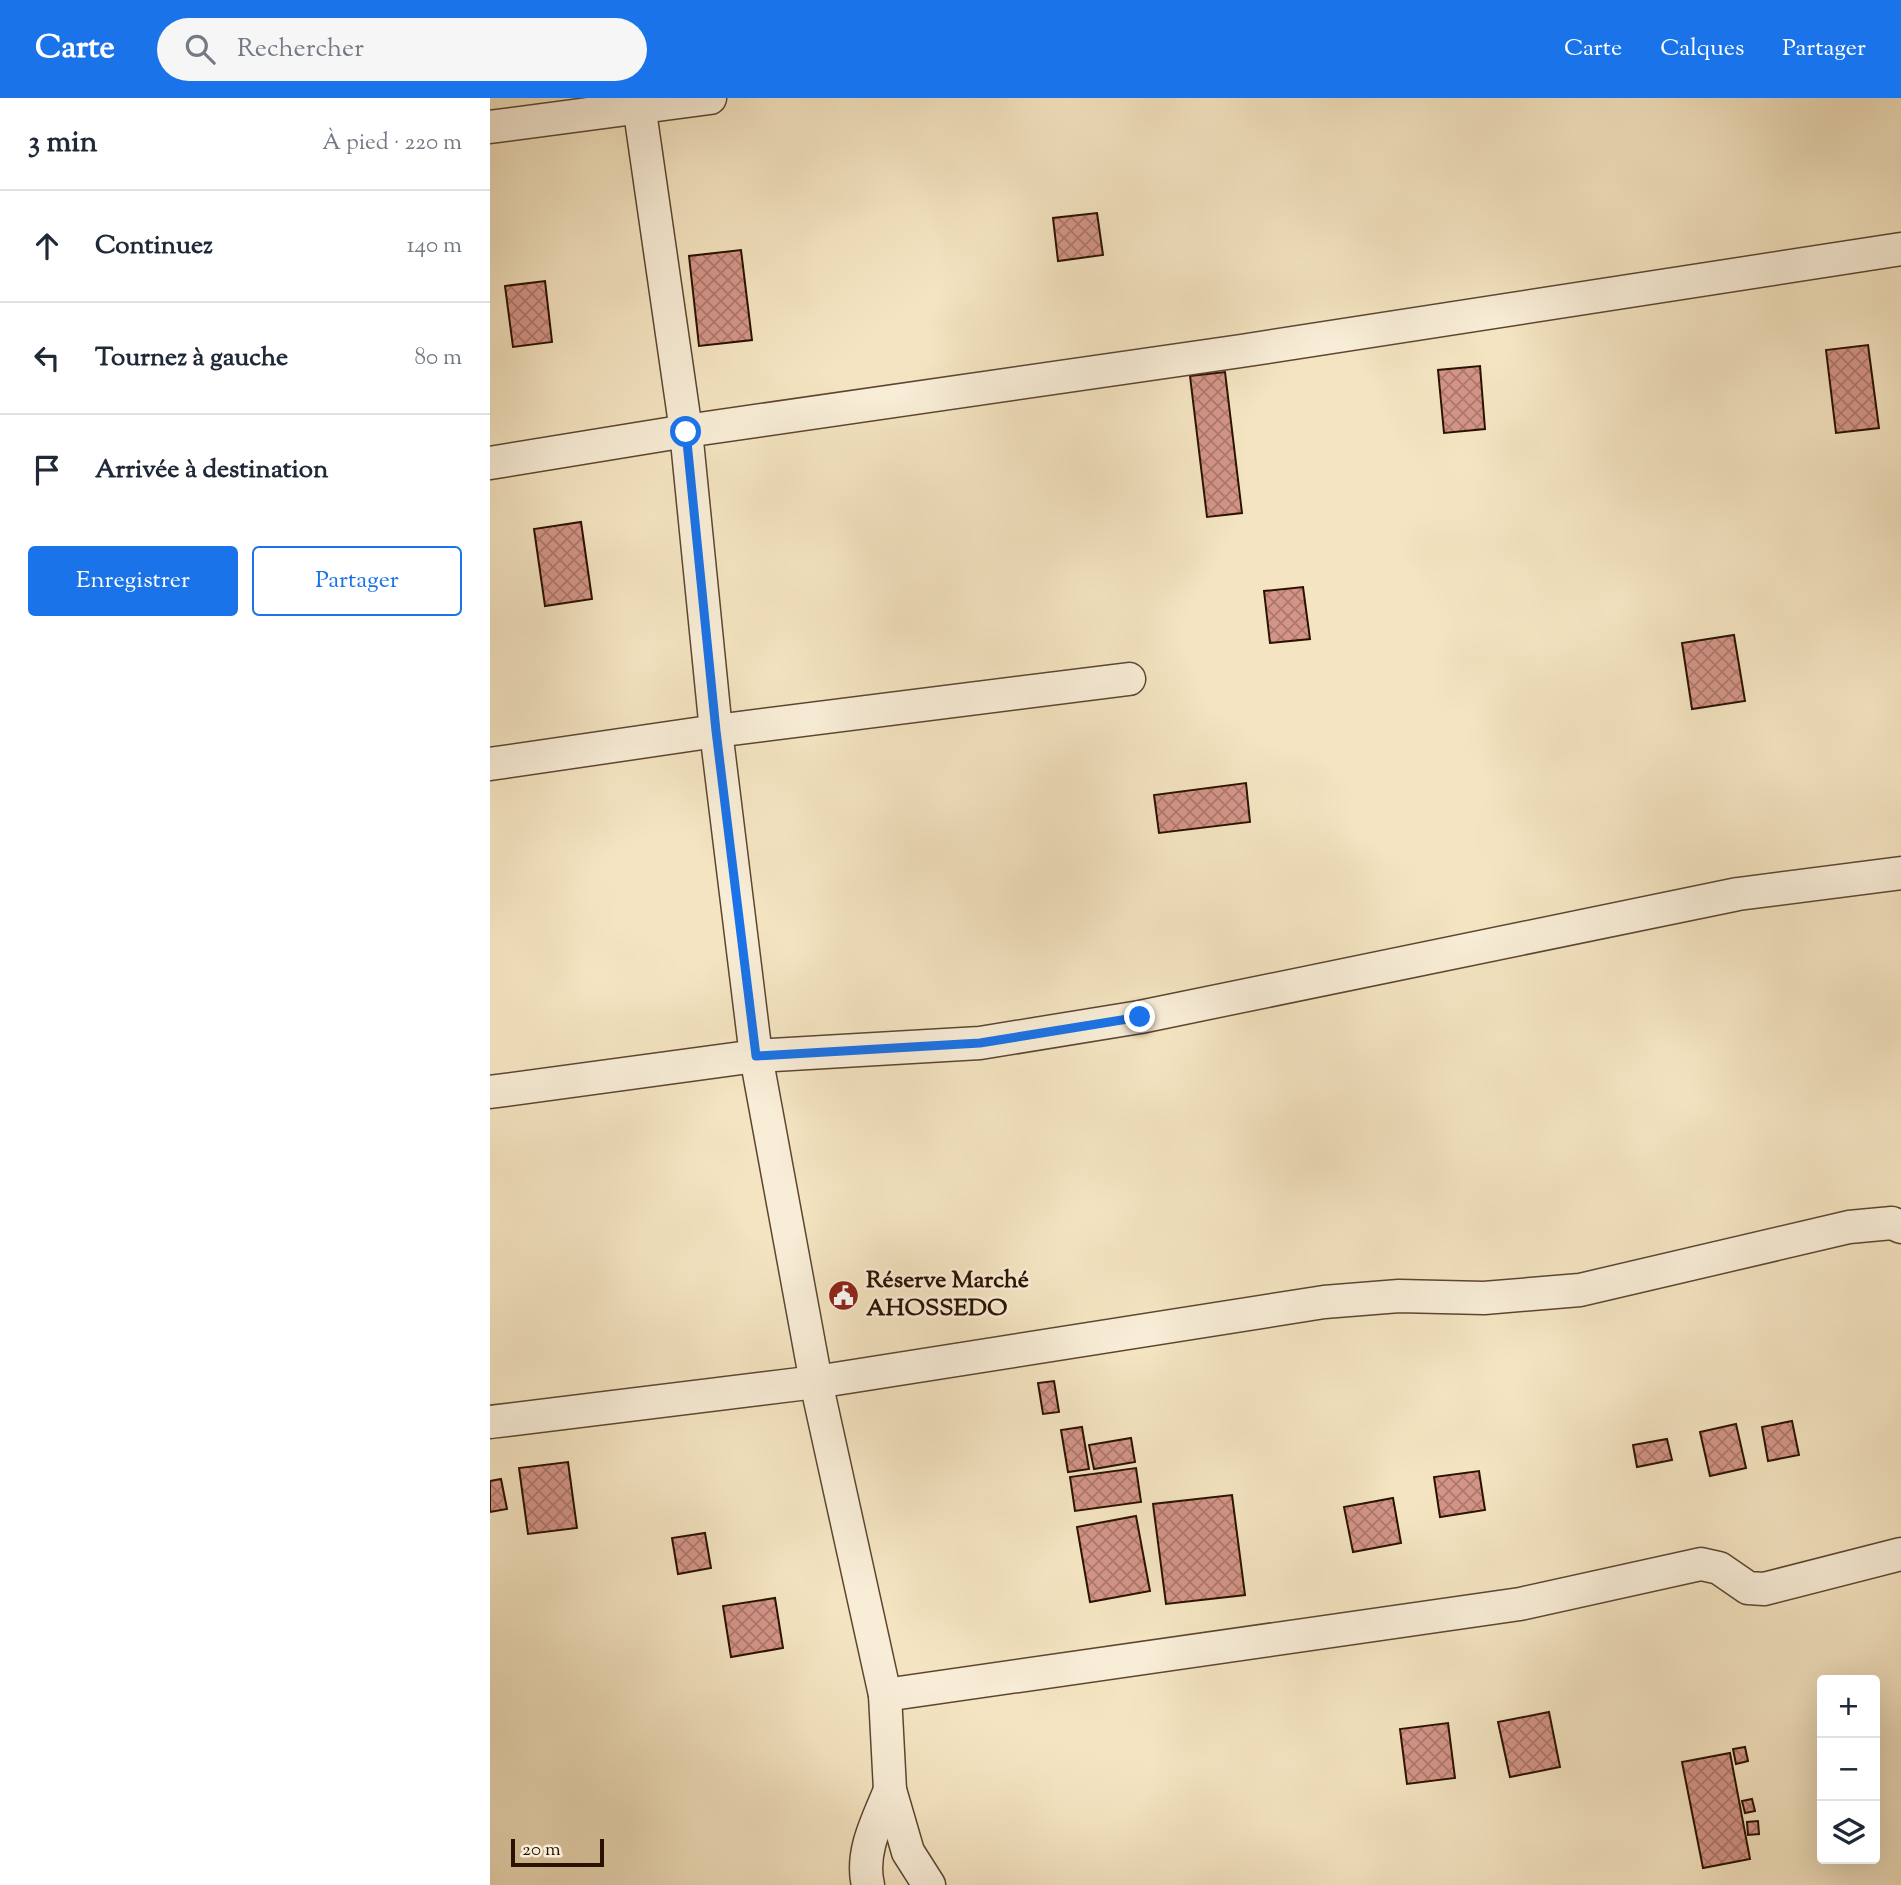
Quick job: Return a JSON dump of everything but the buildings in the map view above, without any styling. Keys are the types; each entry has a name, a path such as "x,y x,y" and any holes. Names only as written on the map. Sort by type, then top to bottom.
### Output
{"street":[{"path":"490,127 639,103 710,98"},
{"path":"639,103 686,432 716,731 756,1056 816,1382 885,1695 891,1790 908,1852 929,1885"},
{"path":"490,463 1901,249"},
{"path":"490,765 716,731 1129,679"},
{"path":"490,1092 756,1056 980,1043 1140,1017 1738,894 1901,873"},
{"path":"490,1422 816,1382 1324,1302 1399,1296 1484,1298 1580,1290 1849,1227 1892,1223 1901,1227"},
{"path":"885,1695 1520,1604 1701,1564 1719,1568 1748,1588 1764,1589 1901,1554"},
{"path":"869,1885 866,1877 868,1847 891,1790"}],"place":[{"name":"Réserve Marché AHOSSEDO","path":"843,1295"}],"route":[{"path":"686,432 716,731 756,1056 980,1043 1140,1017"}]}
